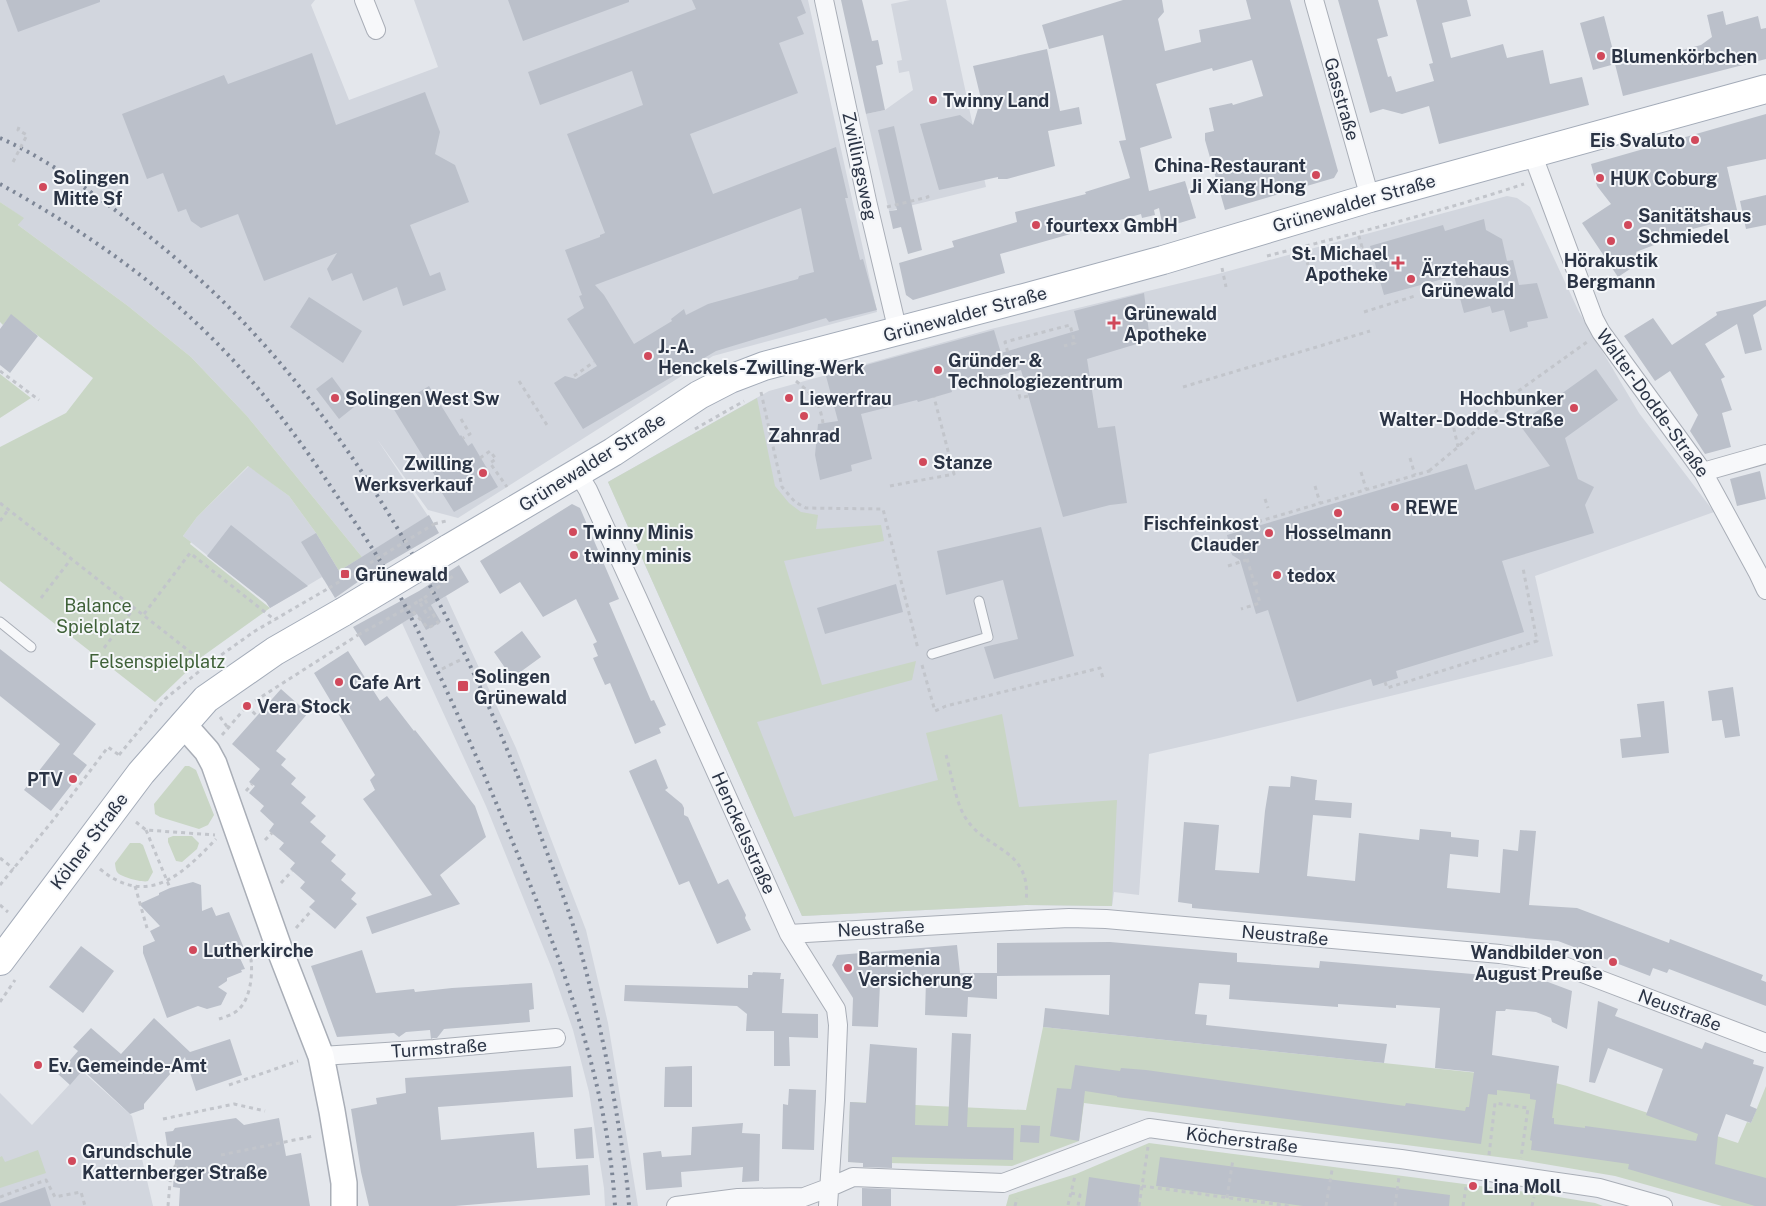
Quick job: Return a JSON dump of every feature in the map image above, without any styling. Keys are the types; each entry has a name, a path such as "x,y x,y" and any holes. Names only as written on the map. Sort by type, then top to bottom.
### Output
{"main road":[{"name":"Grünewalder Straße","path":"183,724 206,699 275,651 613,452 698,395 730,379 764,366 898,332 1163,260 1370,198 1766,89"},
{"name":"Kölner Straße","path":"9,969 133,783 183,724"}],"street":[{"path":"364,0 376,30"},
{"name":"Zwillingsweg","path":"824,0 869,211 898,332"},
{"name":"Gasstraße","path":"1314,0 1370,198"},
{"name":"Walter-Dodde-Straße","path":"1532,153 1601,332 1703,472 1762,571 1766,590"},
{"path":"1703,472 1766,454"},
{"name":"Henckelsstraße","path":"577,472 588,490 789,934 834,1005 837,1014 835,1100 828,1206"},
{"path":"183,724 207,751 214,764 276,938 321,1056 344,1183 344,1206"},
{"name":"Neustraße","path":"789,934 1069,918 1106,919 1500,954 1556,963 1766,1043"},
{"name":"Turmstraße","path":"321,1056 434,1049 556,1038"},
{"name":"Köcherstraße","path":"676,1206 738,1198 804,1197 853,1177 1003,1183 1149,1128 1520,1176 1599,1188 1663,1206"}],"lane":[{"path":"932,654 988,637 979,601"},
{"path":"0,622 31,647"}],"path":[{"path":"13,162 28,135 18,130 19,127"},
{"path":"869,211 928,197 926,193"},
{"path":"1346,253 1362,247 1358,233"},
{"path":"1303,247 1308,265"},
{"path":"1222,268 1226,287"},
{"path":"1364,312 1415,296"},
{"path":"1028,396 1020,398 1005,342 1070,325 1075,343 1064,346"},
{"path":"1183,387 1370,331"},
{"path":"1226,520 1230,530 1307,509 1320,503 1415,475 1430,473 1517,392 1601,332"},
{"path":"574,376 594,362"},
{"path":"0,371 39,400"},
{"path":"796,381 812,394 820,407 823,423"},
{"path":"519,382 547,426"},
{"path":"761,392 782,487 789,497 806,508 883,509 919,655"},
{"path":"890,486 954,474 934,397"},
{"path":"461,419 470,434 463,438"},
{"path":"1452,420 1458,448"},
{"path":"480,458 490,451 496,459 490,463 509,490"},
{"path":"1410,458 1415,475"},
{"path":"1361,472 1366,489"},
{"path":"1315,486 1320,503"},
{"path":"1265,499 1268,508"},
{"path":"0,503 207,665 165,699 119,755 108,747 0,885"},
{"path":"0,521 8,510"},
{"path":"322,592 434,524"},
{"path":"1238,528 1260,603 1241,609"},
{"path":"144,614 190,553 275,620"},
{"path":"41,598 71,559"},
{"path":"1228,566 1246,560"},
{"path":"1385,682 1387,688 1537,641 1523,568"},
{"path":"207,751 247,706 358,635 424,598 454,575"},
{"path":"1254,584 1260,582"},
{"path":"409,607 428,628 434,628 438,623 424,598"},
{"path":"419,601 429,618"},
{"path":"104,648 135,607"},
{"path":"442,669 462,659"},
{"path":"922,664 935,711 946,706 1100,668 1103,678"},
{"path":"247,706 257,716"},
{"path":"946,755 964,816 977,831 1012,857 1026,878 1028,920"},
{"path":"130,830 141,815"},
{"path":"136,822 146,830 170,888"},
{"path":"94,876 100,869 126,885 143,887 168,881 194,863 220,835 146,830"},
{"path":"0,858 14,868"},
{"path":"135,886 147,928"},
{"path":"220,1019 238,1010 248,992 253,974 251,960"},
{"path":"0,1002 9,969"},
{"path":"229,1084 304,1059 321,1056"},
{"path":"1487,1172 1495,1103 1528,1108 1520,1176"},
{"path":"163,1119 234,1104 264,1111"},
{"path":"1139,1206 1149,1143 1149,1128"},
{"path":"220,1155 320,1135"},
{"path":"1227,1198 1236,1140"},
{"path":"1326,1206 1336,1152"},
{"path":"1068,1205 1079,1154"},
{"path":"1394,1206 1401,1160"},
{"path":"168,1206 171,1171 179,1162"},
{"path":"0,1197 46,1180 55,1198 81,1192 85,1206"},
{"path":"1142,1186 1289,1206"},
{"path":"1071,1193 1080,1195 1078,1206"}],"shaded area":[{"path":"0,0 315,0 311,5 349,100 438,67 414,0 808,0 877,312 713,356 458,518 428,510 377,439 428,516 362,557 247,416 191,357 128,306 18,225 23,218 0,202"},
{"name":"Twinny Land","path":"910,0 946,0 986,187 889,211 866,114 885,110 913,90 909,71 899,73 897,61 902,60 891,4"},
{"path":"1507,196 1517,198 1530,207 1579,312 1639,413 1714,512 1535,576 1553,656 1149,754 1139,895 1114,892 1112,906 1026,905 802,916 608,482 769,391 991,329 1214,275"},
{"path":"249,466 289,496 316,533 339,571 324,580 322,577 270,608 266,602 183,536 197,517"},
{"path":"446,596 516,748 586,930 608,1023 638,1206 605,1206 604,1188 589,1092 573,1030 552,969 486,806 402,623"},
{"name":"Grundschule Katternberger Straße","path":"82,1071 132,1116 153,1206 0,1206 0,1093 32,1125"}],"green space":[{"path":"0,202 24,218 18,225 128,306 191,357 247,416 362,557 339,571 316,533 289,496 248,466 197,517 183,536 191,542 190,544 270,608 203,656 155,702 0,581 0,447 66,413 93,378 11,315 3,325 0,322"},
{"path":"0,374 31,398 0,418"},
{"path":"757,398 775,486 789,503 801,512 818,515 816,529 881,525 884,541 784,561 822,685 916,661 912,680 757,722 794,817 938,780 926,733 1002,714 1019,807 1117,800 1112,906 1026,905 802,916 608,482"},
{"path":"185,766 196,770 214,815 208,825 199,829 155,814 154,804"},
{"path":"173,836 192,836 199,843 197,849 182,862 176,861 168,842 168,838"},
{"path":"130,843 140,843 143,845 153,872 148,881 122,876 117,871 115,863"},
{"path":"1043,1027 1544,1080 1738,1143 1747,1122 1751,1123 1766,1086 1766,1206 1722,1206 1615,1176 1521,1160 1084,1103 1079,1141 1012,1166 848,1162 850,1102 1026,1110"},
{"path":"1149,1143 1534,1193 1603,1206 1006,1206 1009,1195 1076,1174"},
{"path":"38,1150 46,1173 0,1188 0,1157 2,1156 5,1162"}],"building":[{"path":"6,0 100,0 100,2 18,32"},
{"path":"508,0 629,0 629,2 523,41"},
{"path":"692,0 801,0 806,13 797,17 804,34 779,43 798,93 690,134 713,194 836,147 848,198 845,198 860,260 863,259 877,310 829,322 826,318 716,351 583,429 554,383 565,376 576,379 597,366 567,319 584,308 579,296 582,295 565,250 600,237 600,235 605,233 567,134 643,105 632,71 540,105 528,72 696,9","holes":["801,208 814,272 799,276 798,279 708,304 686,315 684,309 671,319 672,321 634,344 604,295 595,285"]},
{"path":"841,0 862,0 872,41 878,40 883,64 876,66 885,110 866,114"},
{"path":"1123,0 1162,0 1164,12 1158,19 1165,51 1201,42 1199,30 1251,19 1246,0 1290,0 1338,171 1334,178 1225,210 1205,140 1205,133 1214,131 1209,108 1232,103 1233,105 1263,96 1252,60 1213,71 1212,68 1156,84 1172,138 1140,148 1149,191 1185,181 1196,218 1163,228 1159,208 1154,210 1155,215 1142,218 1141,214 1000,254 1005,273 913,300 906,295 899,263 954,247 952,241 1017,222 1015,212 1086,194 1085,192 1130,178 1119,141 1126,140 1103,35 1049,49 1042,25"},
{"path":"1338,0 1378,0 1388,36 1377,39 1388,77 1391,76 1396,92 1434,81 1429,64 1433,63 1416,0 1467,0 1471,16 1442,23 1451,58 1503,44 1507,58 1543,50 1550,84 1582,77 1589,105 1439,144 1429,106 1402,114 1383,109 1370,113"},
{"path":"1723,11 1726,25 1758,16 1761,29 1766,28 1766,59 1623,96 1615,64 1593,70 1580,23 1604,16 1616,62 1644,55 1644,60 1701,45 1712,37 1707,15"},
{"path":"1047,49 1060,111 1079,107 1082,124 1048,131 1055,166 1007,179 998,179 998,177 939,190 920,124 960,115 973,125 981,99 973,66"},
{"path":"312,53 336,125 425,92 440,132 435,154 455,165 469,202 410,225 430,276 440,272 446,290 403,306 397,287 363,301 352,273 332,281 327,269 337,253 264,281 238,214 201,228 191,221 186,209 178,212 163,173 147,179 122,114 224,75 228,84"},
{"path":"1766,114 1766,159 1727,167 1737,210 1710,216 1712,224 1665,236 1667,240 1636,252 1642,261 1618,277 1582,223 1611,204 1597,186 1591,164"},
{"path":"894,126 922,250 908,254 901,227 893,229 889,211 897,210 878,130"},
{"path":"1766,195 1766,225 1746,229 1740,201"},
{"name":"Ärztehaus Grünewald","path":"1484,219 1486,230 1502,239 1507,261 1513,260 1519,285 1537,283 1548,318 1527,322 1528,327 1510,332 1504,310 1492,313 1490,306 1464,313 1454,276 1384,295 1370,246 1443,225 1445,231"},
{"path":"1144,293 1150,340 1087,359 1098,428 1115,426 1127,503 1110,505 1063,517 1021,370 951,388 952,392 918,402 917,400 861,414 872,459 851,465 852,471 820,480 815,455 818,424 838,421 826,376 994,330 1001,353 1079,330 1074,311"},
{"path":"309,297 362,331 343,363 290,327"},
{"path":"1766,300 1766,306 1753,315 1762,350 1745,354 1737,324 1705,344 1725,377 1721,379 1732,410 1722,413 1731,447 1705,454 1690,431 1698,415 1670,371 1655,381 1624,336 1653,318 1672,345 1717,315 1716,312"},
{"path":"11,314 38,336 10,373 0,365 0,329"},
{"path":"1596,369 1618,400 1565,438 1578,479 1594,487 1585,505 1594,533 1502,561 1524,632 1396,671 1398,678 1373,686 1371,679 1297,702 1268,610 1256,614 1240,560 1232,555 1227,535 1467,464 1475,490 1550,466 1519,424"},
{"name":"Solingen West Sw","path":"332,377 354,407 339,419 316,389"},
{"path":"429,386 460,436 468,446 472,443 498,487 454,512 442,493 445,492 393,408"},
{"path":"1760,471 1766,499 1737,506 1730,479"},
{"path":"572,504 580,508 619,599 609,603 651,701 654,700 666,725 659,728 661,733 635,744 610,683 605,685 593,658 598,656 593,644 597,642 576,599 543,617 520,582 500,594 480,561"},
{"path":"429,515 439,533 372,572 335,598 301,542 316,533 339,571"},
{"path":"231,525 308,586 270,608 266,602 207,556"},
{"path":"1041,527 1074,656 994,679 984,647 1018,639 1003,580 946,595 937,551"},
{"path":"459,565 469,582 431,605 441,622 426,630 417,614 365,646 353,627 419,591"},
{"path":"896,584 903,612 825,634 817,608"},
{"path":"522,631 541,657 512,678 494,652"},
{"path":"0,649 96,724 73,754 87,765 51,811 24,790 60,744 0,696"},
{"path":"348,651 380,701 387,696 475,806 486,837 440,875 460,904 372,934 366,917 432,895 363,799 375,790 370,780 375,775 314,673"},
{"path":"1733,687 1740,736 1725,738 1722,720 1712,721 1708,691"},
{"path":"281,689 308,713 276,751 286,759 281,765 296,778 291,784 306,797 301,803 316,816 310,822 326,836 321,842 336,855 331,861 346,874 341,880 356,893 351,899 357,904 335,929 309,907 315,901 300,888 305,882 290,869 295,863 279,849 284,843 269,831 274,824 260,811 264,806 249,793 255,786 249,782 260,769 232,744"},
{"path":"1664,701 1669,753 1622,758 1620,739 1641,737 1637,704"},
{"path":"656,759 668,788 665,790 682,804 684,815 688,817 718,884 728,879 746,915 745,918 751,930 717,944 689,881 679,885 629,771"},
{"path":"1291,776 1317,780 1315,800 1352,803 1351,818 1313,815 1307,876 1355,881 1359,833 1419,840 1420,829 1451,832 1451,837 1479,840 1478,857 1450,854 1447,888 1500,893 1503,849 1518,851 1520,830 1536,831 1529,905 1577,908 1669,943 1670,939 1763,975 1761,980 1766,982 1766,1006 1669,969 1667,973 1653,968 1650,976 1558,941 1192,908 1192,904 1178,902 1184,822 1219,825 1215,870 1259,873 1269,786 1290,787"},
{"name":"Lutherkirche","path":"193,882 201,885 202,911 212,907 216,916 229,912 246,953 239,956 245,969 227,978 227,981 218,987 227,993 221,1005 207,1009 198,1006 167,1018 143,953 143,946 155,941 150,931 160,926 139,904 170,888"},
{"path":"1110,942 1237,953 1237,962 1319,968 1320,961 1508,977 1548,982 1572,991 1567,1029 1552,1022 1551,1018 1536,1012 1506,1009 1505,1011 1496,1011 1492,1055 1559,1066 1552,1118 1554,1118 1554,1124 1585,1128 1585,1126 1696,1141 1698,1134 1646,1115 1663,1069 1608,1048 1595,1083 1589,1082 1598,1001 1618,1009 1615,1016 1702,1049 1705,1042 1754,1060 1753,1064 1764,1067 1750,1106 1757,1109 1751,1123 1726,1114 1718,1136 1715,1164 1766,1178 1766,1206 1755,1206 1628,1169 1629,1164 1531,1150 1532,1141 1530,1140 1536,1100 1530,1099 1530,1094 1497,1090 1497,1095 1488,1094 1481,1144 1117,1097 1085,1091 1079,1141 1050,1136 1057,1088 1071,1089 1075,1065 1120,1071 1121,1068 1146,1070 1405,1106 1406,1103 1465,1111 1466,1107 1469,1107 1474,1072 1435,1068 1440,1008 1396,1005 1396,1008 1338,1004 1338,1007 1229,999 1230,985 1199,983 1195,1014 1207,1015 1206,1025 1387,1044 1384,1063 1043,1027 1045,1008 1109,1015 1110,975 997,976 997,999 968,997 967,1017 925,1015 926,980 880,984 878,1027 852,1026 853,998 832,965 837,955 957,945 960,973 997,973 997,943"},
{"path":"81,946 114,971 83,1013 49,987"},
{"path":"362,950 376,993 414,989 415,992 532,983 534,1009 529,1010 530,1022 444,1029 437,1038 431,1039 430,1030 406,1032 399,1037 394,1033 337,1037 311,966"},
{"path":"753,972 781,973 780,979 784,979 782,1013 818,1014 818,1038 789,1037 790,1066 774,1066 774,1031 746,1031 747,1014 737,1006 624,1001 625,985 748,988 748,975 752,975"},
{"path":"154,1018 190,1052 230,1039 242,1075 196,1091 185,1057 144,1104 144,1109 130,1114 83,1070 70,1085 58,1074 78,1051 73,1047 91,1028 121,1054"},
{"path":"952,1033 971,1034 967,1127 1014,1128 1013,1160 892,1157 892,1168 863,1167 863,1163 848,1162 850,1102 866,1103 870,1044 917,1048 915,1125 948,1126"},
{"path":"571,1066 573,1097 438,1107 441,1140 534,1132 537,1168 588,1165 590,1195 455,1206 369,1206 361,1172 351,1109 377,1104 376,1098 406,1093 405,1078"},
{"path":"692,1066 692,1107 664,1107 665,1067"},
{"path":"789,1089 816,1090 814,1150 782,1149 783,1104 788,1105"},
{"path":"236,1118 244,1125 279,1118 286,1156 301,1153 310,1206 179,1206 180,1188 173,1187 176,1149 168,1151 165,1132 173,1131 175,1128"},
{"path":"743,1123 742,1133 760,1134 759,1181 742,1182 743,1167 681,1172 682,1187 646,1190 643,1153 661,1151 662,1157 691,1155 692,1127"},
{"path":"1021,1125 1040,1126 1039,1143 1020,1142"},
{"path":"592,1127 594,1158 576,1159 574,1129"},
{"path":"1160,1157 1450,1195 1449,1206 1303,1206 1156,1186"},
{"path":"1089,1177 1140,1185 1138,1206 1085,1206"},
{"path":"45,1187 51,1206 0,1206 0,1203"},
{"path":"862,1188 891,1189 891,1206 862,1206"}],"railway":[{"path":"0,138 74,180 134,224 172,255 226,304 259,339 306,395 349,453 389,514 425,577 489,707 517,774 568,911 577,938 605,1050 622,1146 629,1206"},
{"path":"0,184 75,229 147,280 192,319 228,355 294,433 388,574 422,638 468,737 547,927 578,1018 591,1064 610,1158 615,1206"}],"place":[{"name":"Blumenkörbchen","path":"1601,56"},
{"name":"Twinny Land","path":"933,100"},
{"name":"Eis Svaluto","path":"1695,140"},
{"name":"China-Restaurant Ji Xiang Hong","path":"1316,175"},
{"name":"HUK Coburg","path":"1600,178"},
{"name":"Solingen Mitte Sf","path":"43,187"},
{"name":"fourtexx GmbH","path":"1036,225"},
{"name":"Sanitätshaus Schmiedel","path":"1628,225"},
{"name":"Hörakustik Bergmann","path":"1611,241"},
{"name":"St. Michael Apotheke","path":"1398,263"},
{"name":"Ärztehaus Grünewald","path":"1411,279"},
{"name":"Grünewald Apotheke","path":"1114,323"},
{"name":"J.-A. Henckels-Zwilling-Werk","path":"648,356"},
{"name":"Gründer- & Technologiezentrum","path":"938,370"},
{"name":"Solingen West Sw","path":"335,398"},
{"name":"Liewerfrau","path":"789,398"},
{"name":"Hochbunker Walter-Dodde-Straße","path":"1574,408"},
{"name":"Zahnrad","path":"804,416"},
{"name":"Stanze","path":"923,462"},
{"name":"Zwilling Werksverkauf","path":"483,473"},
{"name":"REWE","path":"1395,507"},
{"name":"Hosselmann","path":"1338,513"},
{"name":"Twinny Minis","path":"573,532"},
{"name":"Fischfeinkost Clauder","path":"1269,533"},
{"name":"twinny minis","path":"574,555"},
{"name":"Grünewald","path":"345,574"},
{"name":"tedox","path":"1277,575"},
{"name":"Cafe Art","path":"339,682"},
{"name":"Solingen Grünewald","path":"463,686"},
{"name":"Vera Stock","path":"247,706"},
{"name":"PTV","path":"73,779"},
{"name":"Lutherkirche","path":"193,950"},
{"name":"Wandbilder von August Preuße","path":"1613,962"},
{"name":"Barmenia Versicherung","path":"848,968"},
{"name":"Ev. Gemeinde-Amt","path":"38,1065"},
{"name":"Grundschule Katternberger Straße","path":"72,1161"},
{"name":"Lina Moll","path":"1473,1186"}],"park label":[{"name":"Balance Spielplatz","path":"98,615"},
{"name":"Felsenspielplatz","path":"157,661"}]}
